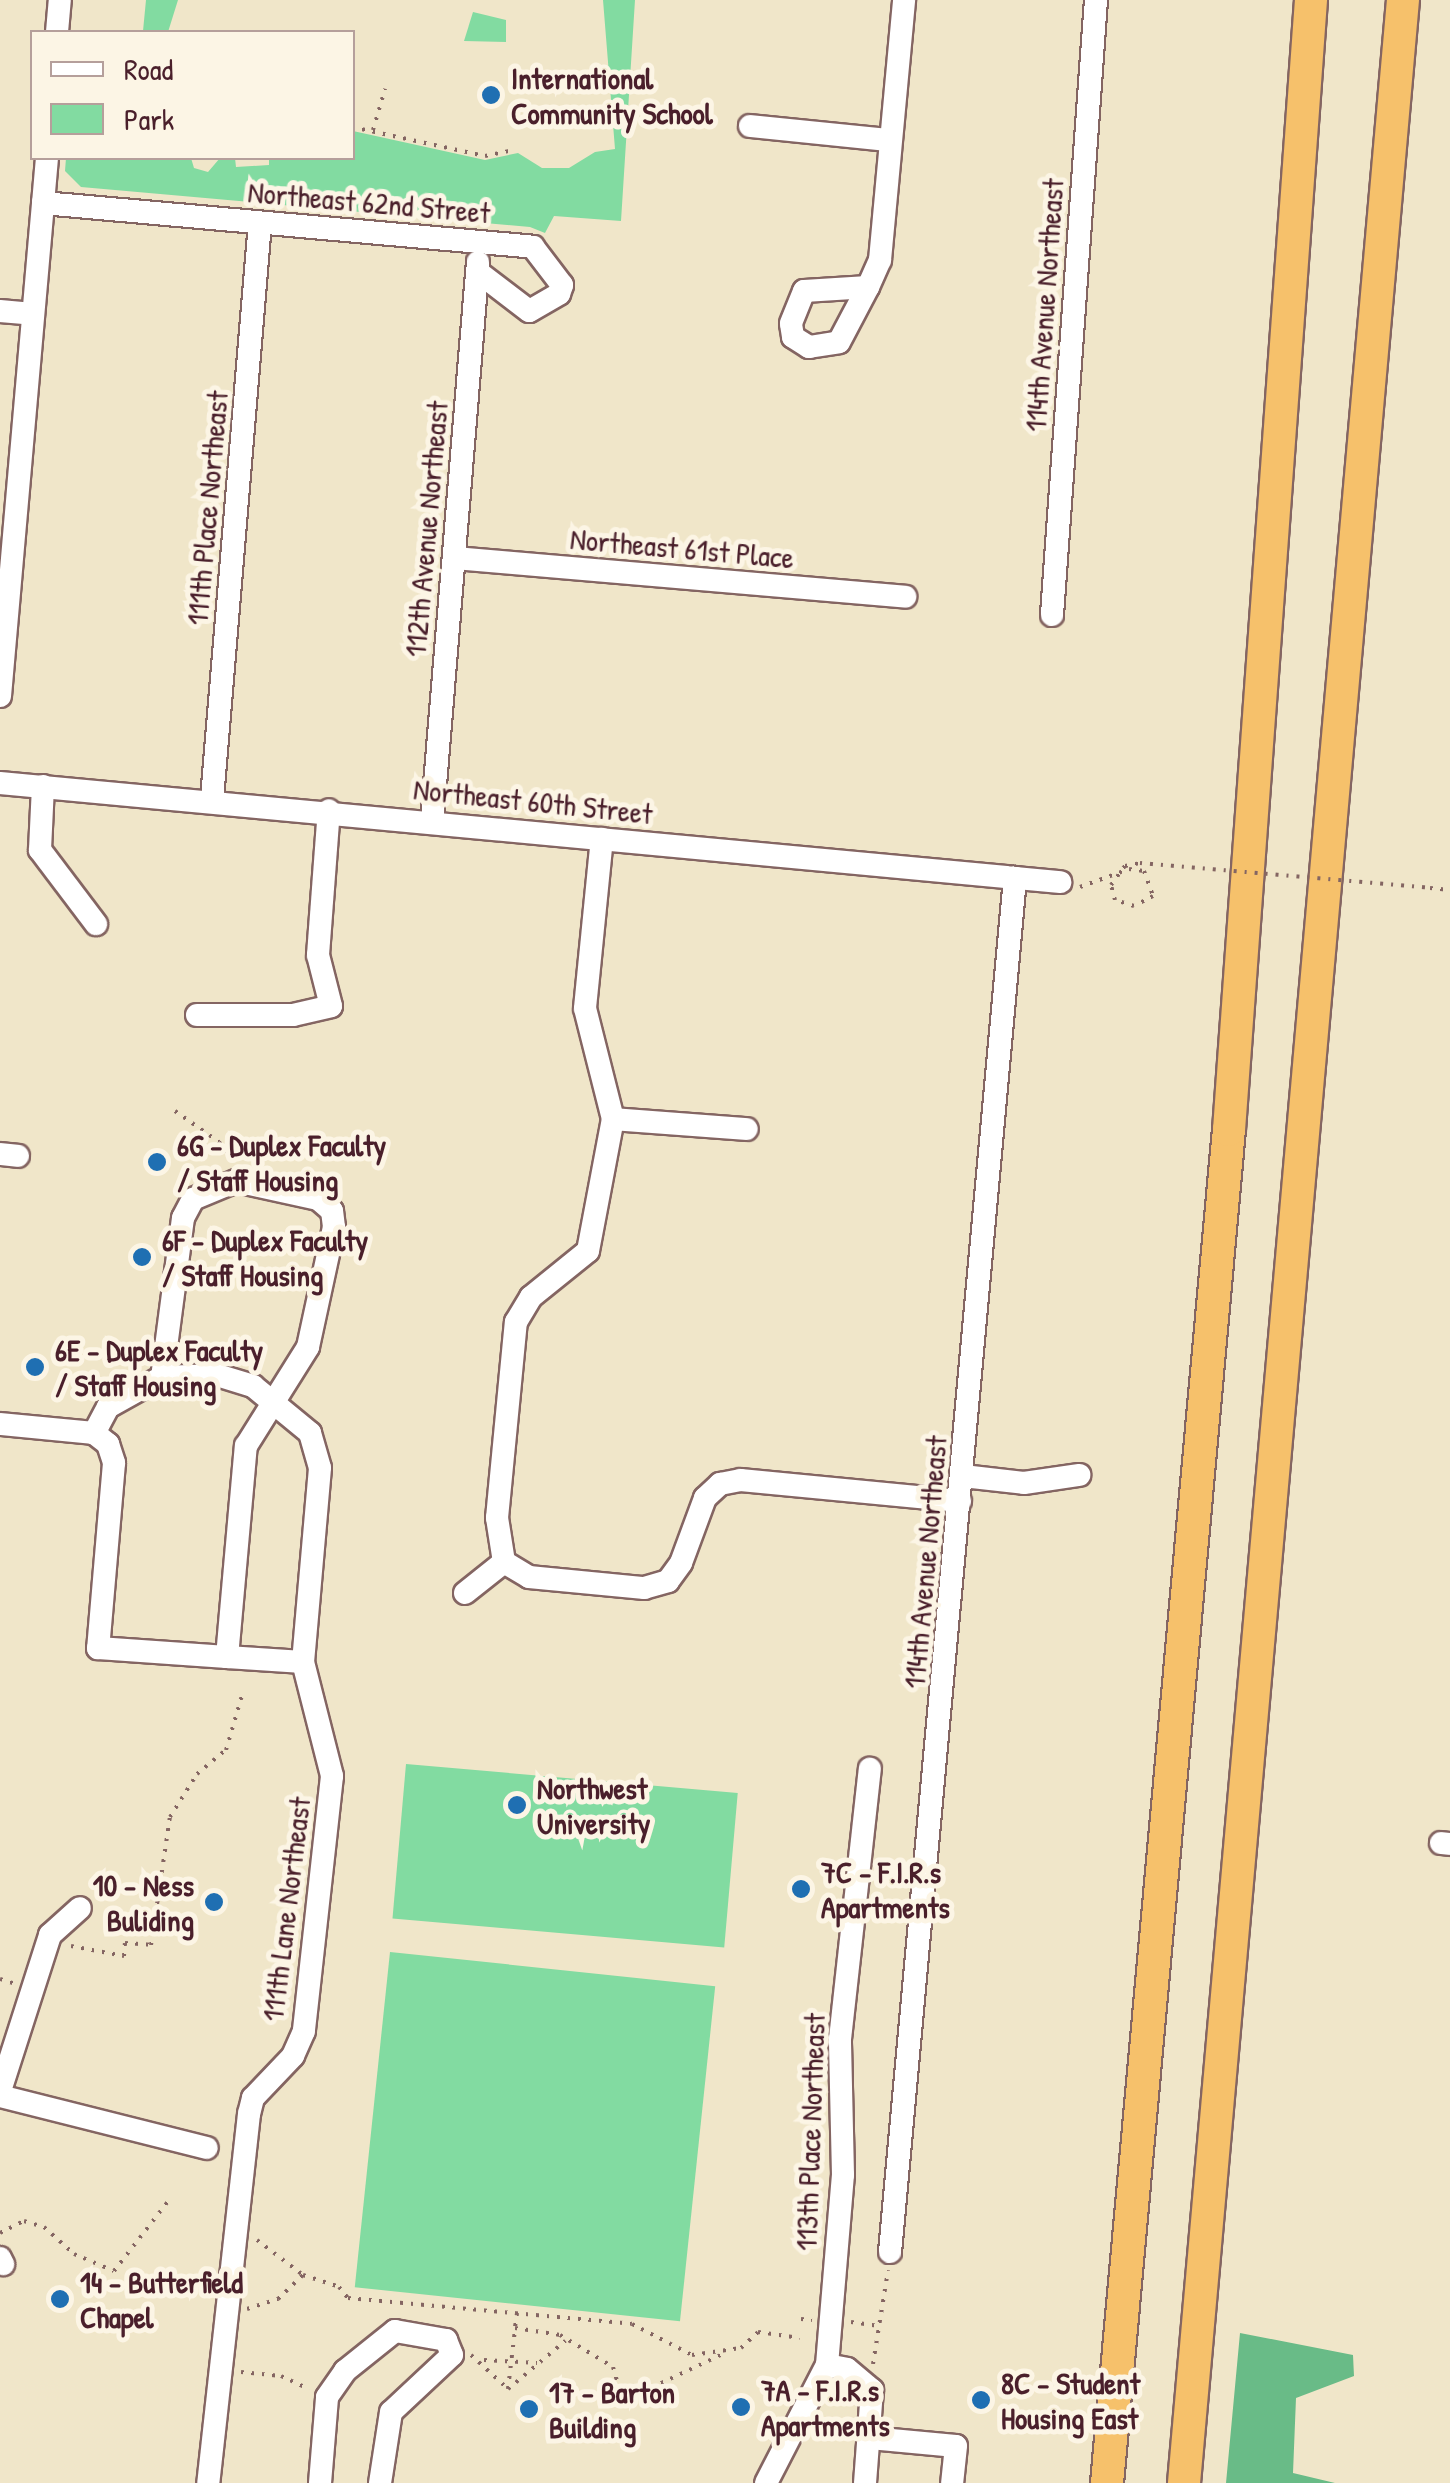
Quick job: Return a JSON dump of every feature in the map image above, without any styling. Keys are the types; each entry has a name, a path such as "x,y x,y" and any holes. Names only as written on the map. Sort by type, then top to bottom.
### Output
{"highway":[{"path":"1107,2483 1229,1130 1312,0"},
{"path":"1184,2483 1403,0"}],"street":[{"path":"57,30 60,0"},
{"path":"868,287 880,260 904,0"},
{"name":"114th Avenue Northeast","path":"1052,615 1096,0"},
{"path":"750,126 890,140"},
{"path":"0,696 47,160"},
{"name":"Northeast 62nd Street","path":"43,203 480,242 541,251 562,284 558,294 529,311 478,272"},
{"name":"111th Place Northeast","path":"212,798 260,223"},
{"name":"112th Avenue Northeast","path":"432,821 480,242"},
{"path":"0,311 33,314"},
{"name":"Northeast 61st Place","path":"454,558 906,597"},
{"name":"Northeast 60th Street","path":"0,783 212,798 1015,878 1064,887"},
{"path":"43,786 40,850 96,924"},
{"path":"197,1015 292,1016 331,1006 318,955 329,810"},
{"path":"504,1562 497,1518 516,1322 531,1296 566,1275 588,1251 612,1118 585,1008 602,839"},
{"name":"114th Avenue Northeast","path":"890,2252 1015,878"},
{"path":"612,1118 746,1129"},
{"path":"94,1432 108,1407 162,1377 183,1218 202,1192 236,1181 318,1198 332,1211 315,1327 276,1401 246,1446 226,1658"},
{"name":"111th Lane Northeast","path":"162,1377 217,1374 276,1401 310,1433 320,1468 303,1662 332,1776 304,2031 293,2056 252,2098 232,2309 208,2483"},
{"path":"0,1424 94,1432 108,1444 114,1463 98,1648 303,1662"},
{"path":"963,1476 1024,1482 1079,1475"},
{"path":"504,1562 530,1577 644,1588 668,1581 682,1563 705,1498 720,1484 741,1480 960,1501"},
{"path":"466,1593 504,1562"},
{"name":"113th Place Northeast","path":"766,2483 827,2365 842,2175 840,2038 870,1769"},
{"path":"80,1908 50,1935 0,2094 207,2148"},
{"path":"320,2483 327,2397 345,2371 395,2330 416,2331 453,2347 452,2355 391,2412 380,2483"},
{"path":"827,2365 868,2384 870,2438 865,2483"},
{"path":"870,2438 956,2446 952,2483"}],"path":[{"path":"373,130 384,89"},
{"path":"355,127 485,156 513,150"},
{"path":"1064,887 1130,868 1144,871 1153,896 1134,906 1115,900 1110,885 1124,866 1140,863 1450,890"},
{"path":"175,1111 228,1151 236,1181"},
{"path":"82,1951 124,1956 125,1943 151,1946 170,1817 197,1774 226,1750 242,1692"},
{"path":"0,2233 24,2221 44,2227 74,2254 114,2271 169,2200"},
{"path":"238,2238 263,2241 302,2275 339,2286 348,2298 632,2324 692,2355 711,2348 730,2351"},
{"path":"868,2384 881,2326 890,2252"},
{"path":"232,2309 260,2309 302,2275"},
{"path":"508,2389 516,2313"},
{"path":"850,2322 881,2326"},
{"path":"514,2328 565,2340 613,2368 624,2401 730,2351 758,2332 800,2338"},
{"path":"508,2389 565,2340"},
{"path":"453,2347 484,2360 538,2364"},
{"path":"484,2360 508,2389"},
{"path":"224,2370 281,2376 327,2397"}],"green space":[{"path":"146,0 178,0 169,30 143,30"},
{"path":"603,0 635,0 621,221 554,216 545,233 530,227 81,187 65,171 66,160 192,160 194,168 208,172 218,160 235,160 236,167 269,165 269,160 355,160 355,131 485,160 518,153 542,168 569,168 595,152 615,149"},
{"path":"473,12 506,20 506,42 464,41"},
{"path":"406,1764 738,1793 724,1947 392,1918"},
{"path":"390,1952 715,1986 680,2321 355,2287"},
{"path":"1240,2333 1353,2355 1354,2376 1296,2398 1293,2473 1335,2483 1226,2483"}],"place":[{"name":"International Community School","path":"491,95"},
{"name":"6G - Duplex Faculty / Staff Housing","path":"157,1162"},
{"name":"6F - Duplex Faculty / Staff Housing","path":"142,1257"},
{"name":"6E - Duplex Faculty / Staff Housing","path":"35,1367"},
{"name":"Northwest University","path":"517,1805"},
{"name":"7C - F.I.R.s Apartments","path":"801,1889"},
{"name":"10 - Ness Buliding","path":"214,1902"},
{"name":"14 - Butterfield Chapel","path":"60,2299"},
{"name":"8C - Student Housing East","path":"981,2400"},
{"name":"7A - F.I.R.s Apartments","path":"741,2407"},
{"name":"17 - Barton Building","path":"529,2409"}]}
